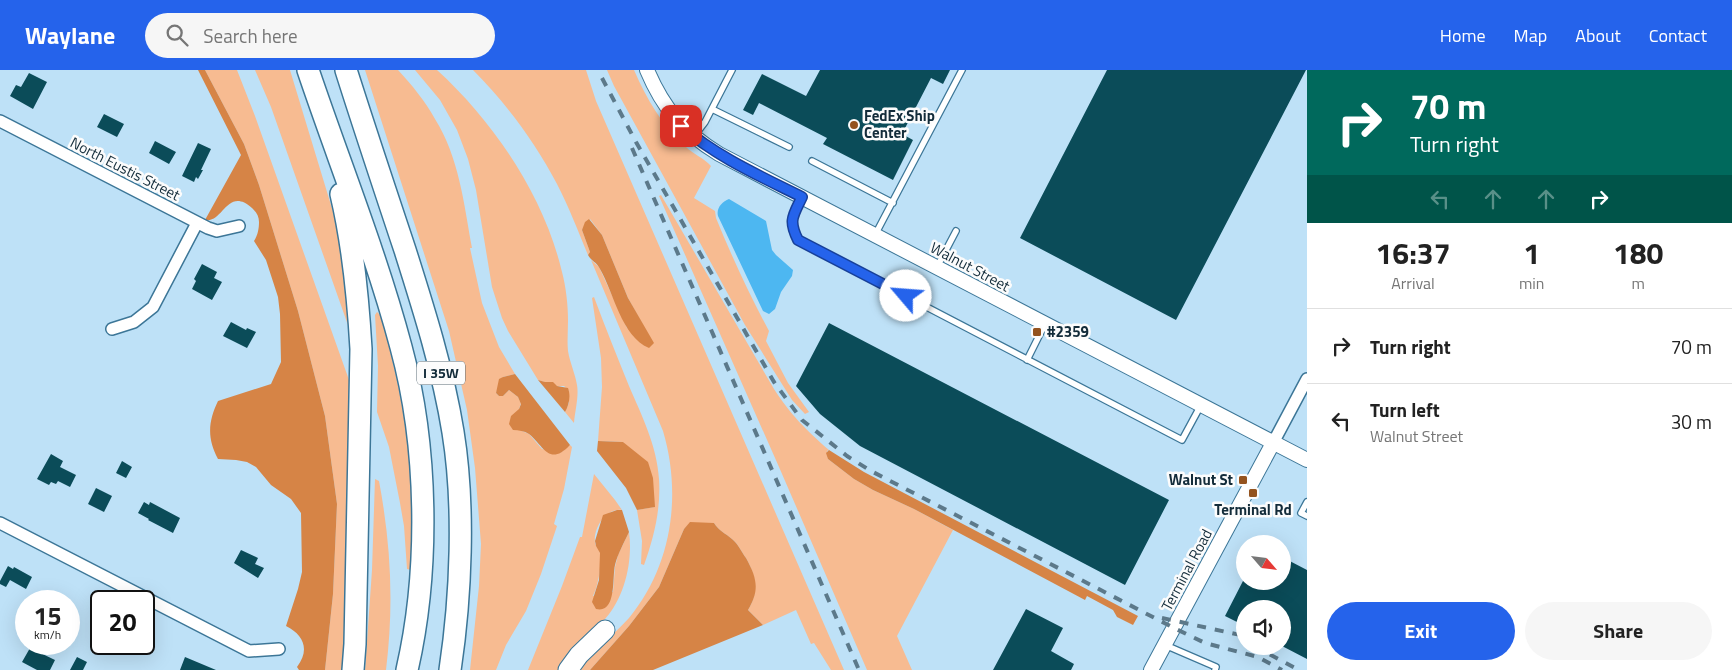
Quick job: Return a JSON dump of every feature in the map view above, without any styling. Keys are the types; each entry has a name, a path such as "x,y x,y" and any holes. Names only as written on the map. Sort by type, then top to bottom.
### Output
{"highway":[{"name":"I 35W","path":"308,70 367,234 402,348 417,435 422,485 421,574 407,670"},
{"name":"I 35W","path":"349,79 432,336 453,434 458,487 459,540 455,636 450,670"},
{"path":"324,118 345,213 358,303 361,349 356,644 353,670"},
{"path":"568,670 579,655 605,630"}],"street":[{"name":"Walnut Street","path":"647,70 665,106 681,126 693,137 719,154 1307,460"},
{"name":"North Eustis Street","path":"0,122 197,223 217,230 239,226"},
{"path":"112,329 134,322 153,307 197,223"},
{"name":"Terminal Road","path":"1151,670 1307,379"},
{"path":"0,523 249,651 279,649"}],"lane":[{"path":"693,137 712,109 732,70"},
{"path":"875,236 962,70"},
{"path":"712,109 789,147"},
{"path":"812,161 893,203"},
{"path":"802,197 792,219 792,229 798,240 1027,360 1182,440 1201,405"},
{"path":"937,267 956,231"},
{"path":"1027,360 1045,324"},
{"path":"1307,502 1301,513 1307,516"},
{"path":"1165,645 1216,667 1214,670"}],"shaded area":[{"path":"198,70 205,70 244,144 259,185 298,311 325,416 337,504 333,594 325,670 299,670 297,667 303,655 303,644 301,638 286,626 302,572 301,513 291,499 271,485 256,467 247,462 218,459 212,444 210,430 212,416 218,401 271,384 281,362 280,314 278,297 266,260 254,241 259,224 255,211 244,202 237,201 231,203 211,220 205,220 241,155"},
{"path":"205,70 237,70 354,394 344,670 325,670 333,594 337,504 325,416 298,311 259,185 244,144"},
{"path":"255,70 290,70 334,215 343,258 342,263 345,268 352,327 349,328 271,107"},
{"path":"365,70 398,70 427,106 450,149 463,198 472,248 470,248 482,303 499,347 515,374 503,377 496,393 499,396 503,396 509,390 518,397 521,403 519,409 522,431 529,434 542,449 560,453 570,445 572,447 564,489 554,524 557,526 541,574 526,611 506,645 496,670 470,670 479,586 481,544 475,468 467,410 449,331"},
{"path":"415,70 437,70 458,90 497,137 514,162 530,188 543,216 554,244 566,290 568,351 577,389 574,423 565,412 569,403 569,391 564,386 557,386 538,380 502,318 492,287 476,190 468,159 457,130 440,100"},
{"path":"473,70 586,70 596,101 844,670 831,670 814,643 811,644 796,610 763,625 748,610 754,597 755,584 746,558 738,545 714,523 690,523 684,529 659,587 629,626 590,670 579,670 590,656 623,625 644,598 664,553 672,505 669,455 663,431 591,260 599,267 627,328 653,343 628,298 602,235 590,219 582,230 590,252 588,255 561,193 539,153 508,109"},
{"path":"607,70 634,70 644,92 662,121 677,139 711,166 694,198 715,211 716,218 735,261 769,331 766,341 788,383 809,412 805,414 792,400 745,325"},
{"path":"661,195 774,389 786,407 829,450 827,451 828,459 854,479 873,490 953,530 897,636 912,670 867,670 659,196"},
{"path":"589,219 602,235 628,298 654,343 649,348 639,342 625,324 599,267 588,255 590,252 582,230 585,222"},
{"path":"594,297 648,431 658,467 658,512 644,565 641,564 642,541 637,510 654,507 623,442 598,441 602,387 601,358 592,298"},
{"path":"377,312 385,331 408,441 412,498 411,570 407,569 404,526 389,447 377,412 378,366 375,315"},
{"path":"515,374 570,445 563,451 557,454 547,452 529,434 513,430 509,424 511,416 519,409 521,404 518,397 509,390 503,396 499,396 496,393 499,379"},
{"path":"538,380 553,382 557,386 568,388 569,400 565,412"},
{"path":"598,441 623,442 648,462 653,478 655,507 637,510 626,488 597,451"},
{"path":"829,450 864,472 1138,616 1133,625 1117,617 1113,610 1087,596 1085,600 914,509 873,490 854,479 828,459 826,453"},
{"path":"594,474 622,510 611,512 598,525 595,543 600,552 600,563 598,581 593,596 613,592 618,555 629,532 630,554 626,578 612,610 574,649 559,670 528,670 580,537 582,537"},
{"path":"375,479 379,481 389,552 390,622 386,670 365,670 372,570"},
{"path":"622,510 629,532 615,565 610,600 603,609 596,609 592,602 599,580 600,553 595,541 603,515"},
{"path":"690,522 714,523 738,545 750,565 756,584 752,603 748,610 763,625 653,670 590,670 629,626 659,587 684,529"}],"water":[{"path":"729,199 766,221 772,250 793,270 792,276 781,292 775,309 769,314 763,311 718,216 720,206"}],"building":[{"name":"FedEx Ship Center","path":"820,70 950,70 943,84 931,78 902,134 913,140 893,180 823,144 827,138 759,103 753,115 743,110 762,74 806,96"},
{"path":"1107,70 1306,70 1176,320 1020,238"},
{"path":"29,73 47,82 33,109 10,96 16,85 21,87"},
{"path":"104,114 124,124 117,137 97,127"},
{"path":"155,141 176,152 169,164 149,153"},
{"path":"198,143 211,149 201,170 203,170 194,182 182,176"},
{"path":"202,264 217,272 214,278 222,282 212,300 192,289 196,281 194,279"},
{"path":"231,322 246,330 247,328 256,332 247,348 223,336"},
{"path":"829,323 1169,500 1125,585 860,446 820,414 796,386"},
{"path":"51,454 63,461 60,467 76,475 70,487 58,481 56,484 51,482 49,485 37,479"},
{"path":"122,461 132,467 126,478 116,473"},
{"path":"96,488 112,496 104,512 88,504"},
{"path":"144,502 149,505 150,502 180,518 173,533 138,513"},
{"path":"241,550 258,558 255,564 264,568 258,578 234,563"},
{"path":"1291,562 1307,570 1307,659 1291,651 1291,600 1236,600 1236,622 1225,616 1238,590 1291,590"},
{"path":"8,566 13,569 14,567 32,577 26,589 10,580 6,587 0,584"},
{"path":"1026,609 1063,628 1051,651 1074,664 1071,670 993,670"},
{"path":"26,655 45,655 55,660 50,670 37,670 22,662"},
{"path":"77,657 87,662 83,670 70,670"},
{"path":"185,657 216,670 180,670"}],"railway":[{"path":"602,78 636,142 774,382 802,420 847,456 871,471 1174,628 1205,643 1258,657 1282,670"},
{"path":"632,148 859,670"},
{"path":"1162,618 1236,634"},
{"path":"1271,655 1299,670"}],"place":[{"name":"FedEx Ship Center","path":"854,125"},
{"name":"#2359","path":"1037,332"},
{"name":"Walnut St","path":"1243,480"},
{"name":"Terminal Rd","path":"1253,493"}],"route":[{"path":"681,126 700,143 802,197 792,219 792,229 798,240 906,296"}]}
